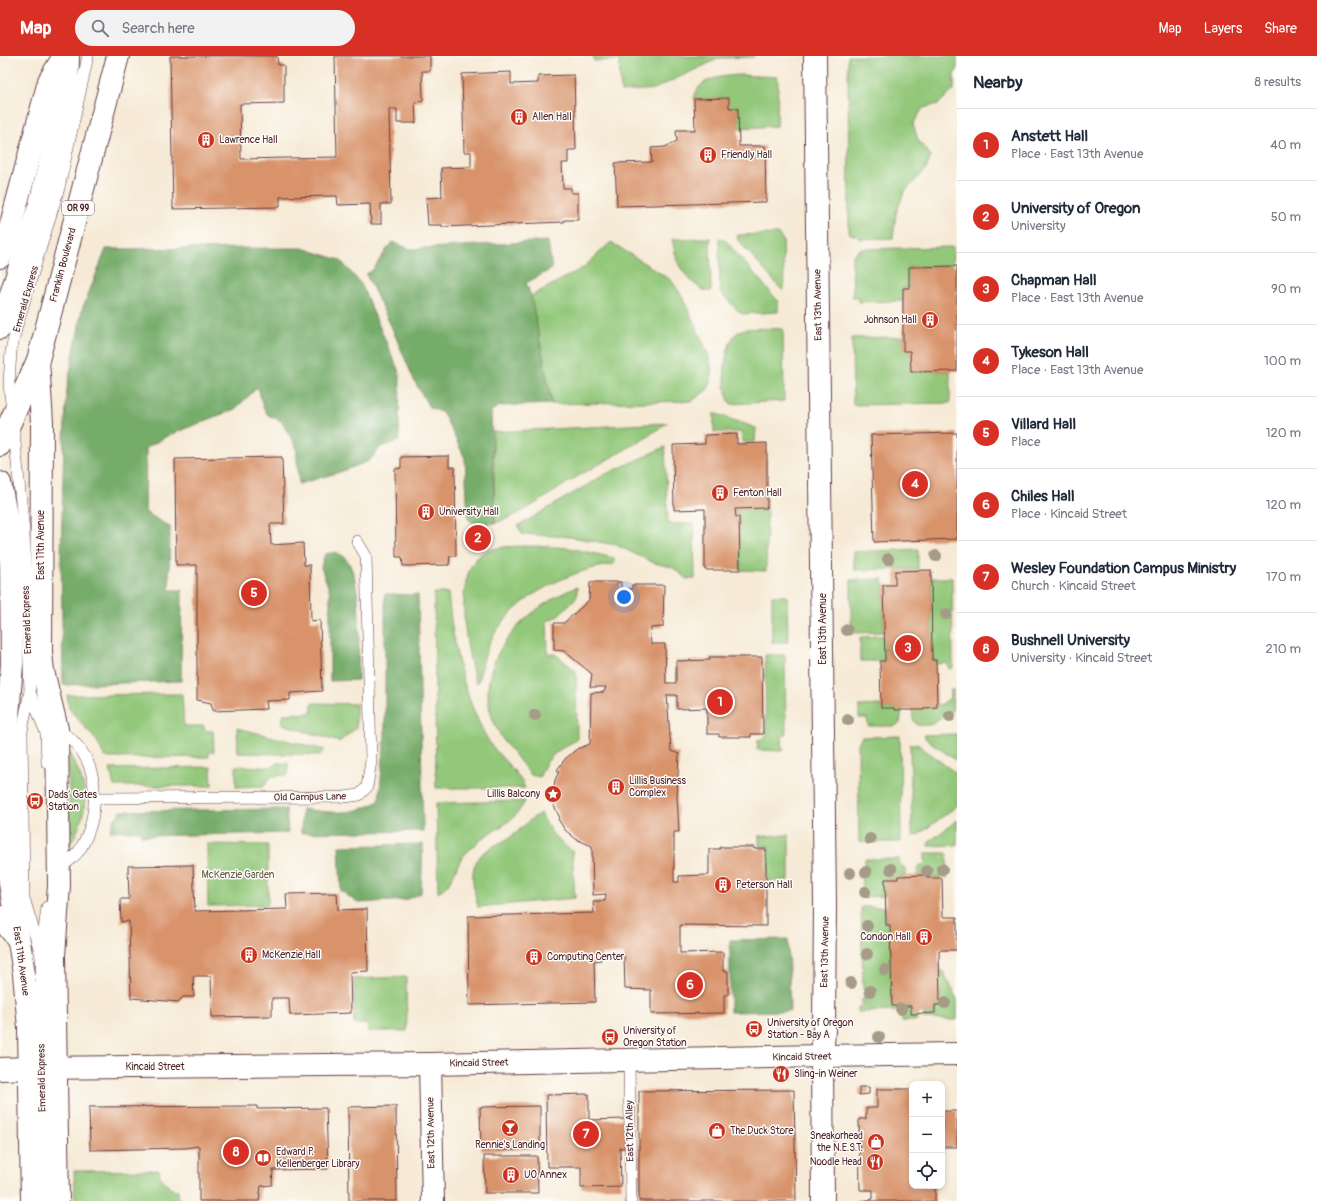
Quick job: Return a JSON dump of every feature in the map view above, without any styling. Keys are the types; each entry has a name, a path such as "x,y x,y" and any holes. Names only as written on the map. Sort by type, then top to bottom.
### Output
{"main road":[{"path":"0,257 9,232 49,81 64,56"},
{"path":"0,328 40,204 67,91 68,56"},
{"name":"Franklin Boulevard","path":"0,445 38,360 118,56"},
{"name":"East 13th Avenue","path":"815,56 824,731 825,904 824,1031 822,1056 823,1201"},
{"name":"East 11th Avenue","path":"32,1201 42,1068 54,956 59,868 57,729 43,671 41,653 42,423 38,360"},
{"name":"East 11th Avenue","path":"0,483 7,521 11,567 12,664 4,710 9,876 18,940 42,1068 58,1201"},
{"path":"0,917 18,940"},
{"name":"Kincaid Street","path":"0,1069 430,1064 957,1054"},
{"name":"East 12th Avenue","path":"430,1064 433,1201"}],"lane":[{"name":"Emerald Express","path":"41,955 24,898 22,731 30,691 24,532 8,383 11,351 17,325 59,188 88,56"},
{"name":"Old Campus Lane","path":"95,798 345,797 359,795 367,787 371,761 366,556 356,541"},
{"name":"Emerald Express","path":"30,691 46,733 49,896 41,955 44,1201"},
{"path":"57,729 74,741 88,763 93,780 95,798 89,830 81,849 59,868"},
{"name":"East 12th Alley","path":"629,1060 631,1201"}],"green space":[{"path":"593,56 754,57 720,58 654,89 621,92 619,60 594,61"},
{"path":"848,56 957,56 957,71 954,73 954,90 938,104 923,108 913,124 918,140 931,156 926,169 904,192 896,213 893,238 859,239 858,236 850,234 849,231"},
{"path":"740,75 778,77 777,126 738,128 738,108 729,108 728,99 694,99 696,92 705,82 719,77"},
{"path":"778,234 783,240 784,290 781,289 737,239 738,235"},
{"path":"710,238 711,291 707,291 691,281 682,270 677,261 672,239"},
{"path":"719,238 726,241 778,301 778,312 742,314 721,293"},
{"path":"548,241 552,269 526,283 531,296 552,404 500,406 491,411 495,523 477,525 468,519 465,458 443,413 429,407 414,380 392,328 366,274 372,271 392,242 410,249"},
{"path":"611,242 671,280 682,296 709,356 712,375 708,389 692,401 552,404 531,296 583,268"},
{"path":"953,247 952,266 909,267 909,288 903,288 903,301 858,302 858,298 853,298 852,259 853,255 860,249"},
{"path":"302,248 340,260 361,284 400,374 399,441 381,447 369,461 340,472 299,484 296,446 281,421 268,415 263,407 258,387 235,409 169,435 146,448 145,512 170,527 169,590 182,590 181,681 63,685 61,556 67,388 82,310 106,249"},
{"path":"746,329 783,329 784,401 731,404 725,388 725,364 727,352 736,334"},
{"path":"903,337 910,351 911,372 950,371 950,403 853,405 852,338"},
{"path":"714,413 756,428 755,442 742,442 741,432 714,432"},
{"path":"667,423 526,509 495,523 493,432"},
{"path":"665,447 668,524 694,524 695,579 687,579 672,567 654,563 616,545 571,537 522,534 518,526 604,475"},
{"path":"767,508 766,571 740,570 739,517 736,517 735,509"},
{"path":"513,546 569,548 614,558 614,564 579,572 562,579 530,597 516,608 503,621 490,641 482,664 478,682 476,683 469,653 464,613 464,593 468,576 474,561 485,552 492,549"},
{"path":"918,549 918,569 854,570 853,552"},
{"path":"337,552 348,562 353,573 356,586 359,619 358,680 330,681 330,592 321,567 325,554"},
{"path":"931,578 952,578 953,668 949,669 947,663 936,664 936,660 932,660"},
{"path":"883,579 884,632 851,633 851,580"},
{"path":"577,587 577,597 555,618 547,621 548,654 555,654 576,671 577,740 559,750 549,759 540,777 533,776 506,744 493,720 488,698 490,677 496,657 508,638 522,622 539,608 558,596"},
{"path":"434,593 448,593 460,668 471,705 479,723 492,746 518,775 525,788 436,788"},
{"path":"385,594 418,595 423,831 301,833 302,809 323,812 342,812 360,809 379,801 385,735"},
{"path":"772,596 787,596 788,642 772,642"},
{"path":"884,636 885,661 860,661 860,637"},
{"path":"765,655 785,655 786,735 782,736 783,751 757,750 758,740 766,738"},
{"path":"950,690 953,690 952,711 929,725 917,725 913,719 912,710 937,707 937,705 942,704 950,698"},
{"path":"182,694 184,726 204,726 205,731 213,731 214,752 209,752 209,757 109,758 104,756 97,741 69,709 67,695"},
{"path":"312,703 356,704 356,728 339,742 282,724 283,714 311,713"},
{"path":"881,705 881,708 894,708 894,710 902,710 900,723 895,726 868,726 867,718 859,718 859,706"},
{"path":"237,728 325,750 320,755 238,753"},
{"path":"957,734 957,761 926,739 924,735"},
{"path":"900,736 901,842 859,842 858,743 862,737"},
{"path":"910,744 917,744 957,774 957,806 918,835 912,836"},
{"path":"68,752 80,776 84,788 85,799 81,821 70,846"},
{"path":"277,763 288,763 288,775 272,776 263,786 236,787 236,766 271,767"},
{"path":"211,767 212,786 114,786 110,769"},
{"path":"525,801 514,817 487,835 466,853 448,884 444,889 438,892 436,803"},
{"path":"286,809 288,833 141,836 140,831 110,831 114,820 121,811"},
{"path":"541,813 554,835 561,843 572,851 575,898 478,907 473,879 474,866 477,860 485,851 512,836"},
{"path":"957,820 957,845 928,846 929,842"},
{"path":"789,835 789,880 767,881 768,846 759,846 759,836"},
{"name":"McKenzie Garden","path":"207,844 268,845 268,905 208,906"},
{"path":"423,844 421,893 406,900 358,903 341,891 339,846"},
{"path":"925,853 947,853 947,878 927,878 927,875 917,876 918,866 925,864"},
{"path":"865,859 899,859 900,865 905,868 905,876 899,876 898,879 885,879 885,896 861,897 862,868 865,868"},
{"path":"861,907 885,907 886,924 890,925 892,1006 911,1006 911,1013 917,1013 917,1021 902,1021 902,1011 858,1012 858,1007 862,1006 862,999 867,999 867,989 863,989"},
{"path":"788,939 790,1011 730,1012 730,940"},
{"path":"940,971 943,971 957,999 957,1020 924,1019 924,1013 935,1013 935,1005 940,1005"},
{"path":"406,977 407,1031 368,1031 367,1024 354,1024 354,979"},
{"path":"159,1170 160,1176 171,1189 178,1190 178,1201 75,1201 74,1171"}],"building":[{"name":"Lawrence Hall","path":"170,56 277,56 278,65 284,65 284,103 240,104 241,159 337,157 335,56 430,56 430,71 422,71 423,101 415,102 416,123 397,123 397,109 389,109 391,204 381,204 381,224 371,224 370,204 338,205 337,196 280,197 280,207 173,209"},
{"name":"Allen Hall","path":"511,72 511,84 538,83 538,76 574,75 576,150 568,150 568,163 562,163 563,188 571,188 571,193 578,193 578,220 564,220 564,222 442,227 442,225 428,225 426,198 442,197 441,168 471,167 471,152 464,152 462,74"},
{"name":"Friendly Hall","path":"729,98 729,108 738,108 739,146 765,146 766,202 617,206 615,163 652,162 651,148 665,147 677,141 676,130 695,130 694,99"},
{"name":"Johnson Hall","path":"957,266 957,371 911,372 910,351 903,351 903,288 909,288 909,267"},
{"path":"957,433 957,539 874,542 871,435"},
{"name":"Fenton Hall","path":"737,434 737,444 767,443 767,508 735,509 736,517 739,517 740,570 705,570 705,509 674,510 673,445 705,444 705,435"},
{"name":"University Hall","path":"449,456 449,467 455,467 456,556 450,556 449,565 403,566 402,557 396,557 395,469 401,468 401,457"},
{"path":"282,457 284,524 270,524 271,545 303,543 304,565 310,565 311,621 320,620 322,691 290,693 290,700 266,701 267,709 213,711 211,703 197,700 197,565 176,565 175,459"},
{"path":"931,570 932,660 936,660 937,707 924,708 924,710 894,710 894,708 881,708 880,661 885,661 883,585 895,585 895,571"},
{"path":"590,582 621,582 621,589 632,589 632,585 664,585 663,627 651,628 650,635 651,644 665,644 666,683 676,683 676,661 710,660 709,657 762,657 763,734 751,734 751,737 719,737 719,734 707,734 707,708 677,709 677,695 667,695 671,751 679,754 677,797 679,832 674,832 674,882 679,882 679,876 709,875 709,849 720,849 720,847 754,847 754,849 766,849 766,926 680,925 680,953 723,952 723,971 728,971 728,995 724,995 724,1013 651,1014 651,990 625,989 624,954 601,954 601,960 594,961 595,1002 469,1005 468,916 594,913 593,901 605,901 606,894 593,895 592,846 576,839 565,830 558,819 560,818 554,806 553,794 555,780 559,772 557,770 565,759 577,749 590,744 591,693 604,692 606,687 590,687 592,674 564,651 554,650 554,623 564,623 589,600"},
{"name":"McKenzie Hall","path":"193,865 195,911 287,909 286,894 337,893 338,910 367,909 368,971 350,972 351,1013 290,1015 289,998 272,998 272,1016 212,1017 211,976 193,976 194,997 183,997 178,1002 131,998 129,921 121,922 120,899 129,899 128,866"},
{"name":"Condon Hall","path":"927,875 927,878 942,878 943,917 957,917 957,950 939,950 940,1005 935,1005 935,1013 911,1014 911,1006 892,1006 890,925 886,925 885,879 898,879 898,876"},
{"path":"859,1087 869,1087 869,1094 859,1095"},
{"path":"877,1089 909,1089 909,1189 935,1189 935,1201 861,1201 873,1199 873,1190 860,1190 859,1119 866,1119 866,1108 877,1108"},
{"name":"The Duck Store","path":"794,1090 796,1201 639,1201 639,1091"},
{"path":"589,1094 589,1120 626,1119 627,1148 620,1148 621,1187 581,1188 581,1167 547,1167 546,1095"},
{"name":"Edward P. Kellenberger Library","path":"257,1106 257,1109 326,1108 328,1169 273,1170 272,1185 261,1186 259,1201 199,1201 199,1146 185,1148 90,1150 89,1107"},
{"path":"396,1106 397,1201 349,1201 348,1107"},
{"name":"Rennie's Landing","path":"540,1106 540,1149 481,1151 480,1107"},
{"path":"945,1111 957,1111 957,1147 945,1147"},
{"name":"UO Annex","path":"484,1156 537,1156 538,1193 485,1193"}],"place":[{"name":"Allen Hall","path":"519,117"},
{"name":"Lawrence Hall","path":"206,140"},
{"name":"Friendly Hall","path":"708,155"},
{"name":"Johnson Hall","path":"930,320"},
{"name":"Tykeson Hall","path":"915,484"},
{"name":"Fenton Hall","path":"720,493"},
{"name":"University Hall","path":"426,512"},
{"name":"University of Oregon","path":"478,538"},
{"name":"Villard Hall","path":"254,593"},
{"name":"Chapman Hall","path":"908,648"},
{"name":"Anstett Hall","path":"720,702"},
{"name":"Lillis Business Complex","path":"616,787"},
{"name":"Lillis Balcony","path":"553,794"},
{"name":"Dads' Gates Station","path":"35,801"},
{"name":"Peterson Hall","path":"723,885"},
{"name":"Condon Hall","path":"924,937"},
{"name":"McKenzie Hall","path":"249,955"},
{"name":"Computing Center","path":"534,957"},
{"name":"Chiles Hall","path":"690,985"},
{"name":"University of Oregon Station - Bay A","path":"754,1029"},
{"name":"University of Oregon Station","path":"610,1037"},
{"name":"Sling-in Weiner","path":"781,1074"},
{"name":"Rennie's Landing","path":"510,1128"},
{"name":"The Duck Store","path":"717,1131"},
{"name":"Wesley Foundation Campus Ministry","path":"586,1134"},
{"name":"Sneakorhead the N.E.S.T.","path":"876,1142"},
{"name":"Bushnell University","path":"236,1152"},
{"name":"Edward P. Kellenberger Library","path":"263,1158"},
{"name":"Noodle Head","path":"875,1162"},
{"name":"UO Annex","path":"511,1175"}]}
